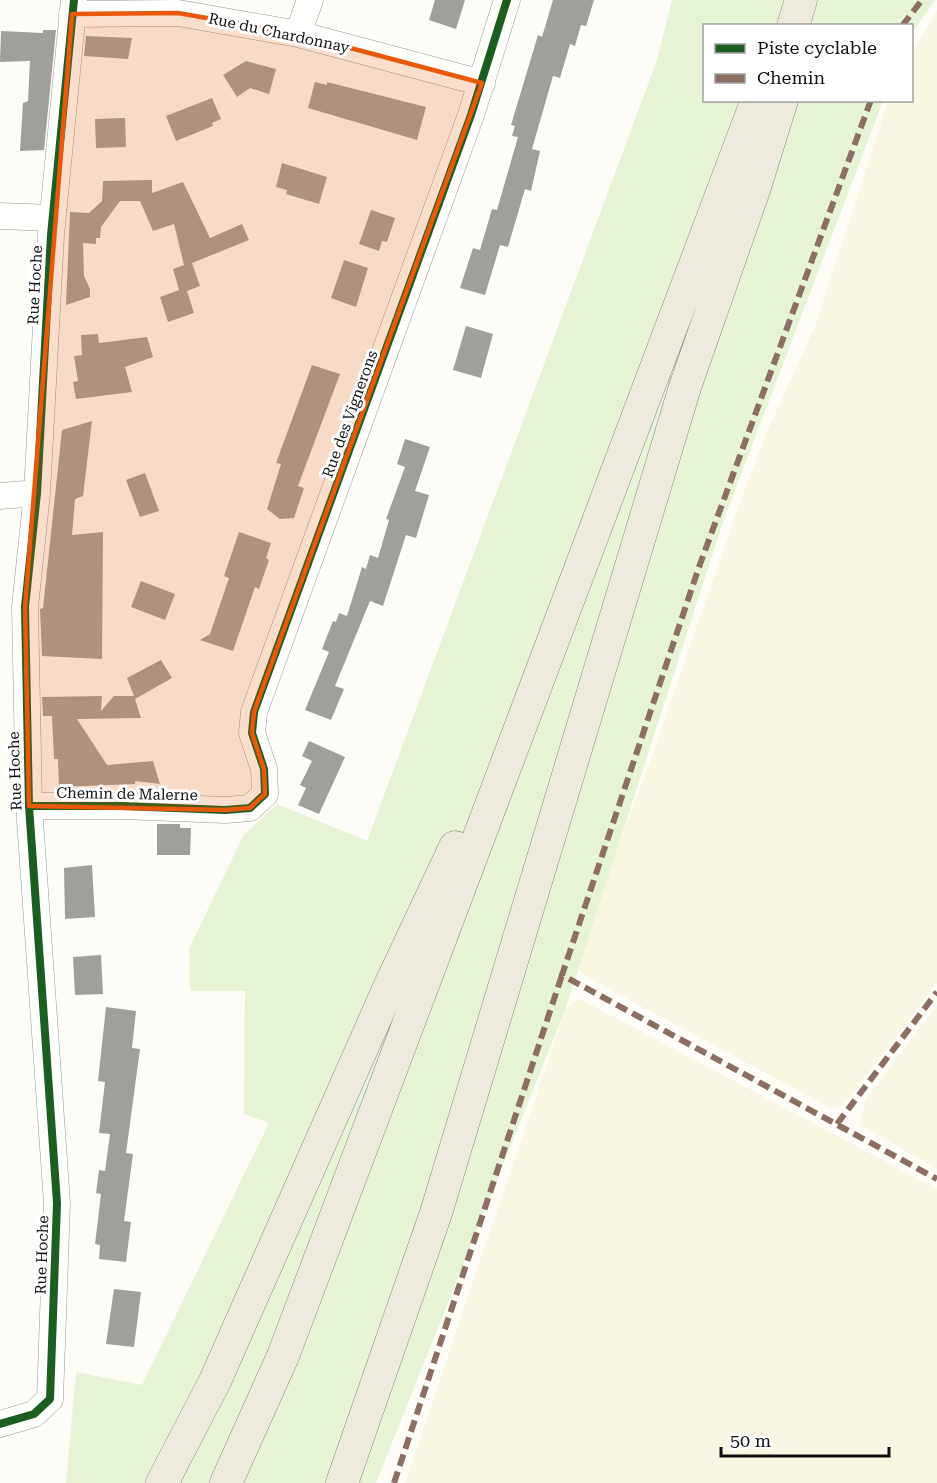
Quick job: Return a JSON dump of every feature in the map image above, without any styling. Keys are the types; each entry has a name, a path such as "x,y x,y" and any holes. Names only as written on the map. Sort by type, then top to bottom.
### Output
{"main road":[{"path":"784,24 790,0"},
{"path":"794,24 801,0"},
{"path":"806,24 813,0"},
{"path":"226,1483 288,1345 756,102"},
{"path":"240,1483 288,1376 573,630 768,102"},
{"path":"342,1483 436,1213 685,387 754,190 781,102"},
{"path":"162,1483 215,1381 391,983 444,873 504,736 543,672"}],"street":[{"path":"298,34 310,0"},
{"name":"Rue des Vignerons","path":"225,810 250,808 265,794 264,769 252,733 254,712 482,83 507,0"},
{"name":"Rue du Chardonnay","path":"73,7 178,13 298,34 482,83"},
{"name":"Rue Hoche","path":"0,1424 34,1414 50,1399 57,1203 29,806 25,607 37,493 52,219 73,7"},
{"path":"0,216 52,219"},
{"path":"0,496 37,493"},
{"name":"Chemin de Malerne","path":"29,806 123,806 225,810"}],"highlighted area":[{"path":"178,13 298,34 482,83 254,712 252,733 264,769 265,794 250,808 225,810 29,806 25,607 72,14"}],"shaded area":[{"path":"937,10 937,983 847,1101 832,1109 585,976 578,968 578,953 647,770 739,505 766,434 815,326 888,102 913,102 913,50"},
{"path":"577,1000 584,1001 937,1189 937,1483 405,1483 565,1010"},
{"path":"937,1005 937,1169 860,1125 865,1100"}],"green space":[{"path":"672,0 935,0 913,32 913,24 703,24 703,102 883,102 723,522 565,1010 376,1483 66,1483 76,1372 142,1385 269,1123 244,1114 245,991 190,991 189,949 243,836 277,804 367,841 657,60"}],"building":[{"path":"435,0 465,0 456,29 429,20"},
{"path":"553,0 594,0 586,26 581,25 575,46 570,44 560,78 553,76 532,149 540,151 531,191 525,189 508,247 500,245 485,295 460,288 473,248 480,250 492,209 497,210 518,137 512,136 515,126 511,125 538,35 542,37"},
{"path":"43,30 56,30 44,150 20,151 23,103 28,101 30,61 0,62 1,31 43,33"},
{"path":"86,36 132,38 128,59 84,56"},
{"path":"246,61 276,69 269,94 250,88 237,97 223,75"},
{"path":"315,82 327,85 327,82 426,107 417,140 308,108"},
{"path":"212,98 221,119 212,123 213,126 176,141 166,116"},
{"path":"125,118 126,147 96,148 95,119"},
{"path":"282,163 327,177 319,204 286,194 287,190 276,187"},
{"path":"152,180 152,193 183,182 210,238 242,224 249,240 192,263 200,286 187,291 194,313 168,322 160,297 179,290 173,269 184,265 174,224 153,231 140,201 120,201 101,227 100,238 96,238 96,244 83,243 84,276 90,289 90,297 66,305 70,212 89,213 102,201 103,181"},
{"path":"371,210 395,218 387,242 382,241 379,251 359,244"},
{"path":"344,260 368,268 356,307 331,298"},
{"path":"466,326 493,334 481,378 453,370"},
{"path":"98,334 99,343 147,337 153,357 125,367 132,392 76,399 73,382 78,381 74,356 82,355 81,335"},
{"path":"312,365 340,374 298,486 304,488 294,518 280,519 267,509 281,464 276,463"},
{"path":"92,421 83,496 75,499 72,535 103,532 102,659 42,656 40,609 43,608 62,430"},
{"path":"405,439 430,447 415,491 429,495 416,538 406,535 383,606 370,601 335,686 344,689 331,720 305,710 329,652 322,649 333,621 336,622 339,613 347,616 362,567 366,569 370,555 378,558 389,520 386,519 405,467 397,464"},
{"path":"145,473 159,511 140,517 126,480"},
{"path":"239,532 271,543 266,558 269,560 259,589 255,587 233,651 200,640 210,634 229,578 224,576"},
{"path":"141,581 175,594 165,620 131,607"},
{"path":"161,660 172,678 135,699 141,718 77,719 107,765 153,761 160,784 135,781 135,784 59,787 58,759 54,759 52,716 43,716 42,697 102,696 101,711 114,696 134,696 127,678"},
{"path":"309,741 345,757 319,814 298,805 306,788 300,785 312,761 302,756"},
{"path":"157,824 180,824 180,828 191,828 190,855 157,855"},
{"path":"92,865 95,917 65,919 64,868"},
{"path":"101,955 103,994 75,995 73,957"},
{"path":"106,1007 136,1011 132,1048 140,1049 126,1153 133,1154 124,1221 131,1222 126,1262 99,1259 100,1245 95,1244 101,1194 96,1193 99,1170 105,1171 110,1134 99,1133 105,1082 98,1081"},
{"path":"114,1289 141,1292 134,1347 106,1344"}],"marked path":[{"path":"904,24 922,0"},
{"path":"870,102 699,567 562,975 937,1179"},
{"path":"394,1483 562,975"},
{"path":"837,1124 937,992"}],"cycle path":[{"path":"0,1424 34,1414 50,1399 57,1203 29,806 25,607 37,493 51,235 74,0"},
{"path":"29,806 123,806 225,810 250,808 265,794 264,769 252,733 254,712 471,115 507,0"}]}
